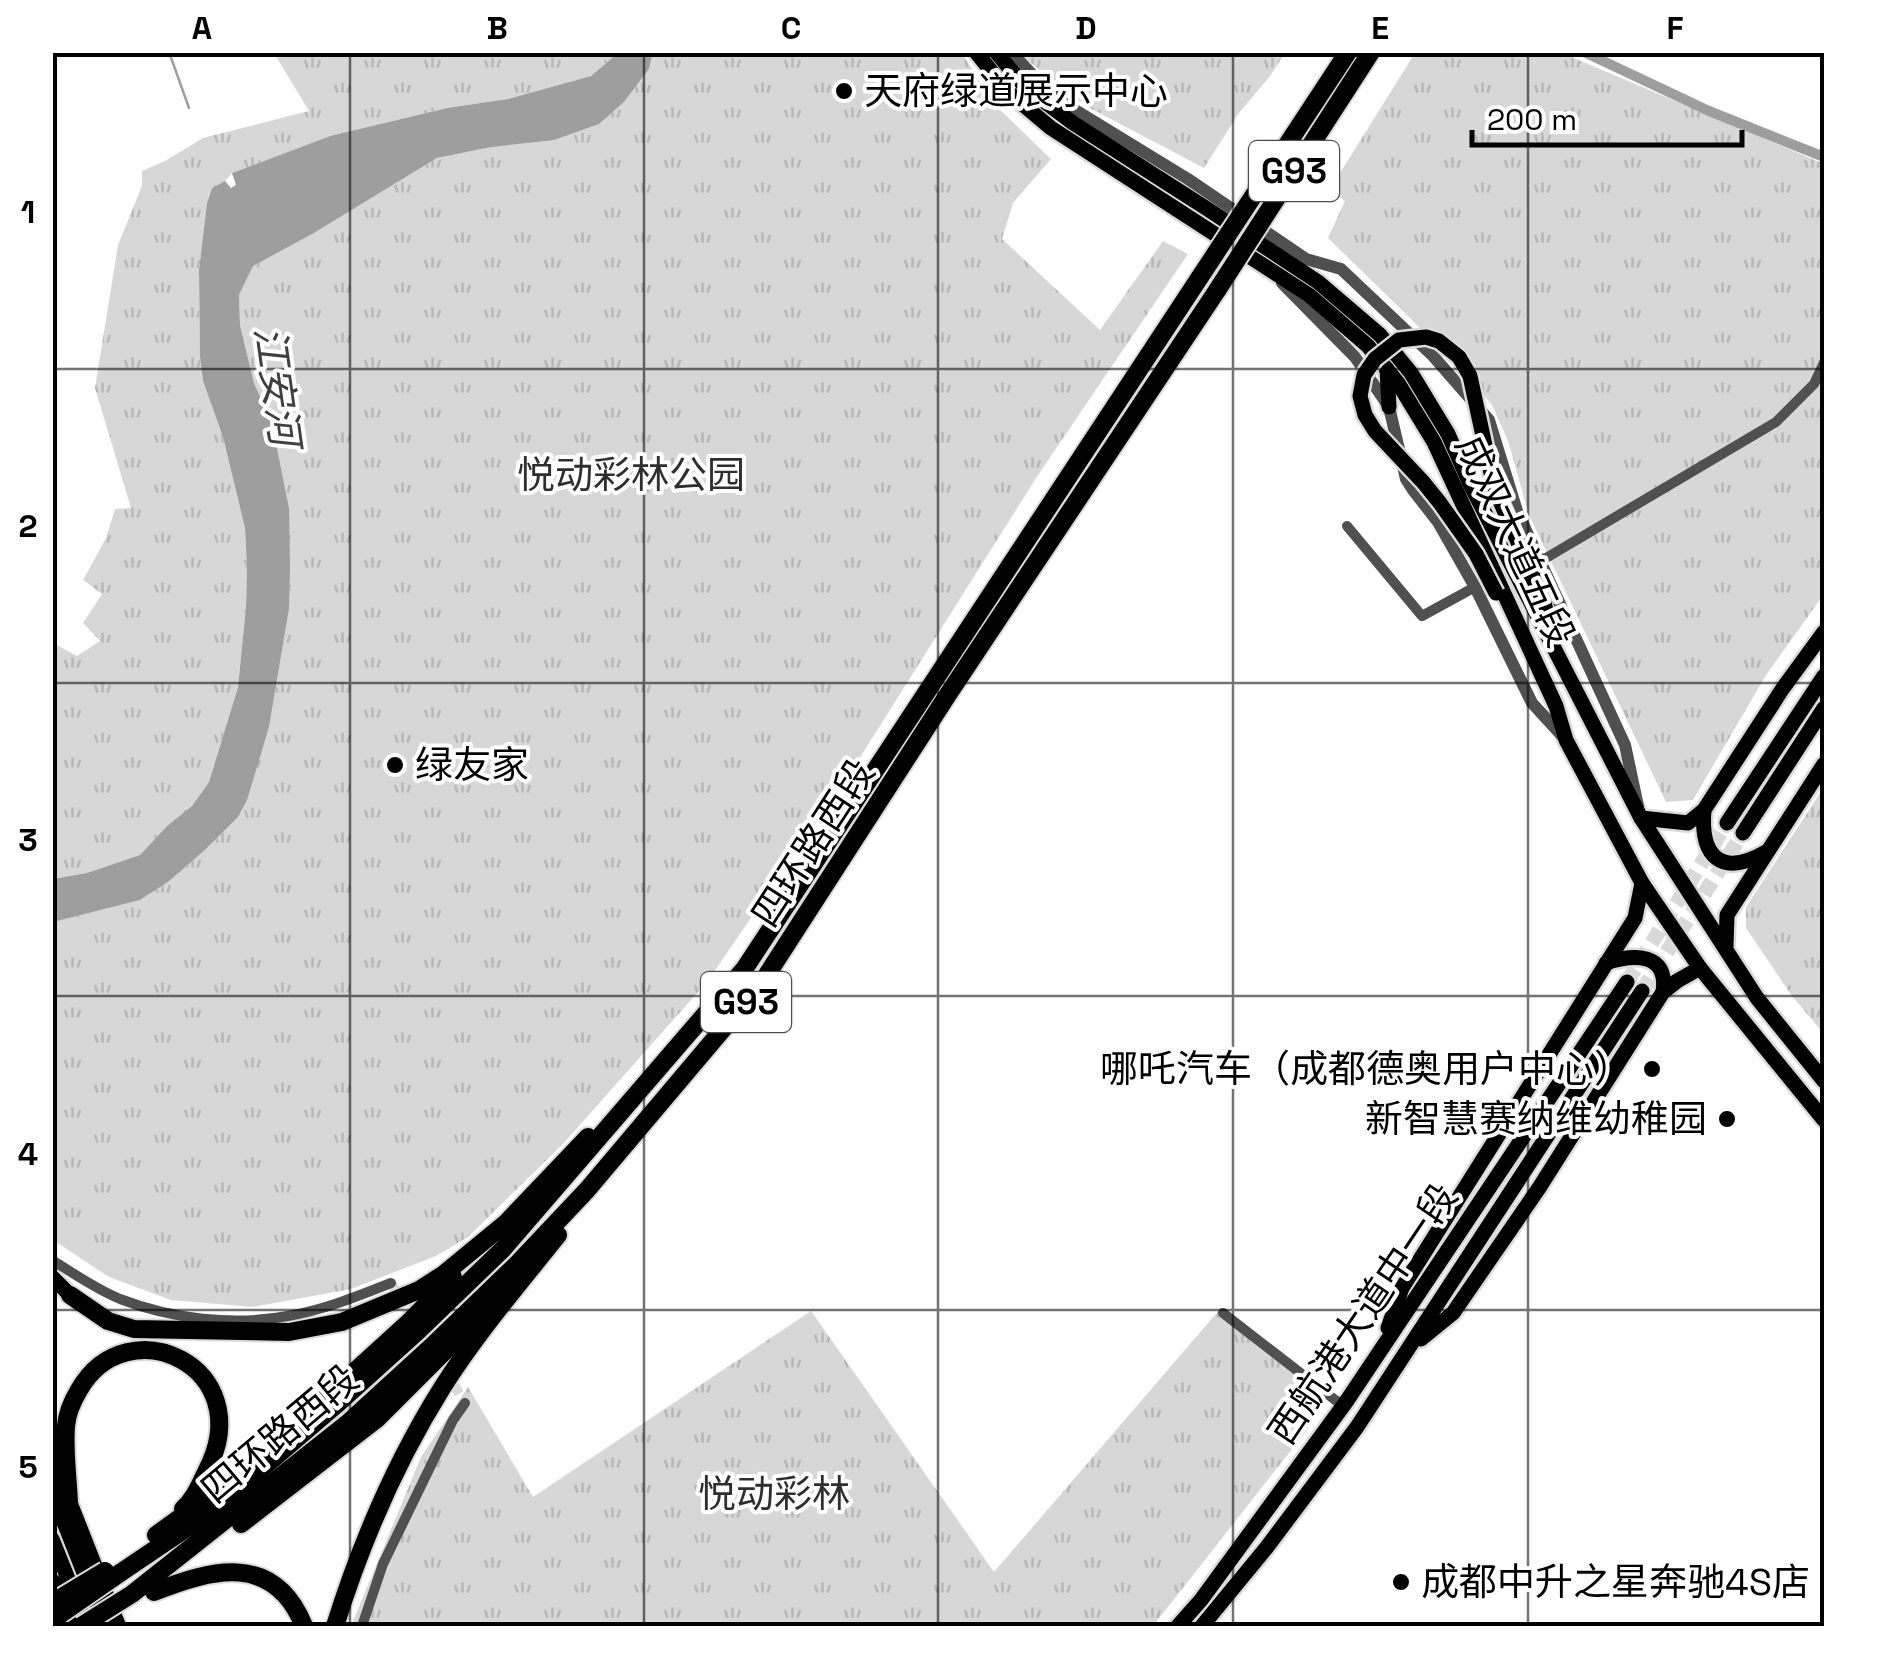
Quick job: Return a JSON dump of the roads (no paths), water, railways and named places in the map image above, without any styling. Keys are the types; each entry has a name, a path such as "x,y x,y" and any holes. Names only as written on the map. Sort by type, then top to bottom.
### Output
{"highway":[{"name":"四环路西段","path":"52,1620 119,1568 212,1511 418,1331 503,1248 745,968 1348,52"},
{"name":"四环路西段","path":"84,1626 141,1596 349,1422 456,1323 587,1190 762,984 946,696 1371,52"},
{"path":"156,1534 238,1476 408,1323 570,1154 640,1089"},
{"path":"335,1626 374,1518 415,1433 443,1386 576,1212 587,1190"},
{"path":"70,1295 108,1321 134,1329 289,1332 342,1322 419,1290 506,1223"},
{"path":"104,1626 377,1419 552,1243"},
{"path":"52,1603 119,1568 192,1501 216,1454 220,1426 215,1395 201,1373 181,1357 137,1350 100,1364 84,1381 66,1424 69,1503"},
{"path":"52,1461 118,1626"},
{"path":"141,1596 194,1576 240,1572 258,1577 286,1596 304,1626"},
{"path":"52,1582 70,1626"}],"main road":[{"name":"成双大道五段","path":"976,52 1008,92 1051,128 1309,295 1368,346 1398,382 1434,442 1556,706 1566,740 1642,883 1700,968 1824,1120"},
{"name":"成双大道五段","path":"996,52 1024,87 1073,124 1318,282 1380,335 1411,373 1448,434 1641,818 1758,998 1824,1081"},
{"path":"1556,706 1476,554 1440,503 1365,415 1360,396 1364,375 1385,349 1400,340 1426,336 1460,356 1470,376 1494,487 1534,562 1560,660"},
{"path":"1387,369 1389,407"},
{"path":"1641,818 1688,822 1704,810 1824,632"},
{"path":"1727,823 1824,676"},
{"path":"1744,833 1824,708"},
{"path":"1726,950 1727,915 1824,764"},
{"path":"1704,810 1702,832 1715,857 1732,864 1746,862 1769,850"},
{"path":"1379,1352 1402,1288 1635,918 1642,883"},
{"path":"1406,1351 1453,1313 1539,1188 1663,992 1662,974 1647,959 1627,956 1606,963"},
{"path":"1663,992 1700,968"},
{"name":"西航港大道中一段","path":"1178,1626 1343,1406 1627,982"},
{"name":"西航港大道中一段","path":"1202,1626 1357,1427 1642,992"},
{"path":"52,1277 70,1295"},
{"path":"52,1492 104,1626"},
{"path":"52,1539 84,1626"}],"street":[{"path":"1011,52 1044,87 1072,108 1188,179 1288,248 1341,269 1433,356 1490,420 1534,562 1625,745 1641,818"},
{"path":"1270,270 1355,358 1389,407 1406,479 1438,522 1475,587 1532,703 1566,740"},
{"path":"1534,562 1776,422 1814,384 1824,363"},
{"path":"1347,526 1422,616 1475,587"},
{"path":"52,1260 119,1298 206,1319 286,1317 392,1283"},
{"path":"1223,1313 1343,1406"},
{"path":"362,1626 383,1564 465,1403"}],"waterway":[{"path":"169,52 189,108"},
{"path":"1584,52 1709,111 1824,157"}],"tunnel":[{"path":"1627,982 1727,823"},
{"path":"1642,991 1743,833"},
{"path":"391,1283 465,1403"}],"place":[{"name":"天府绿道展示中心","path":"844,91"},
{"name":"绿友家","path":"395,765"},
{"name":"哪吒汽车（成都德奥用户中心）","path":"1652,1069"},
{"name":"新智慧赛纳维幼稚园","path":"1727,1119"},
{"name":"成都中升之星奔驰4S店","path":"1401,1582"}],"water label":[{"name":"江安河","path":"277,386"}],"park label":[{"name":"悦动彩林公园","path":"631,475"},
{"name":"悦动彩林","path":"774,1494"}]}
